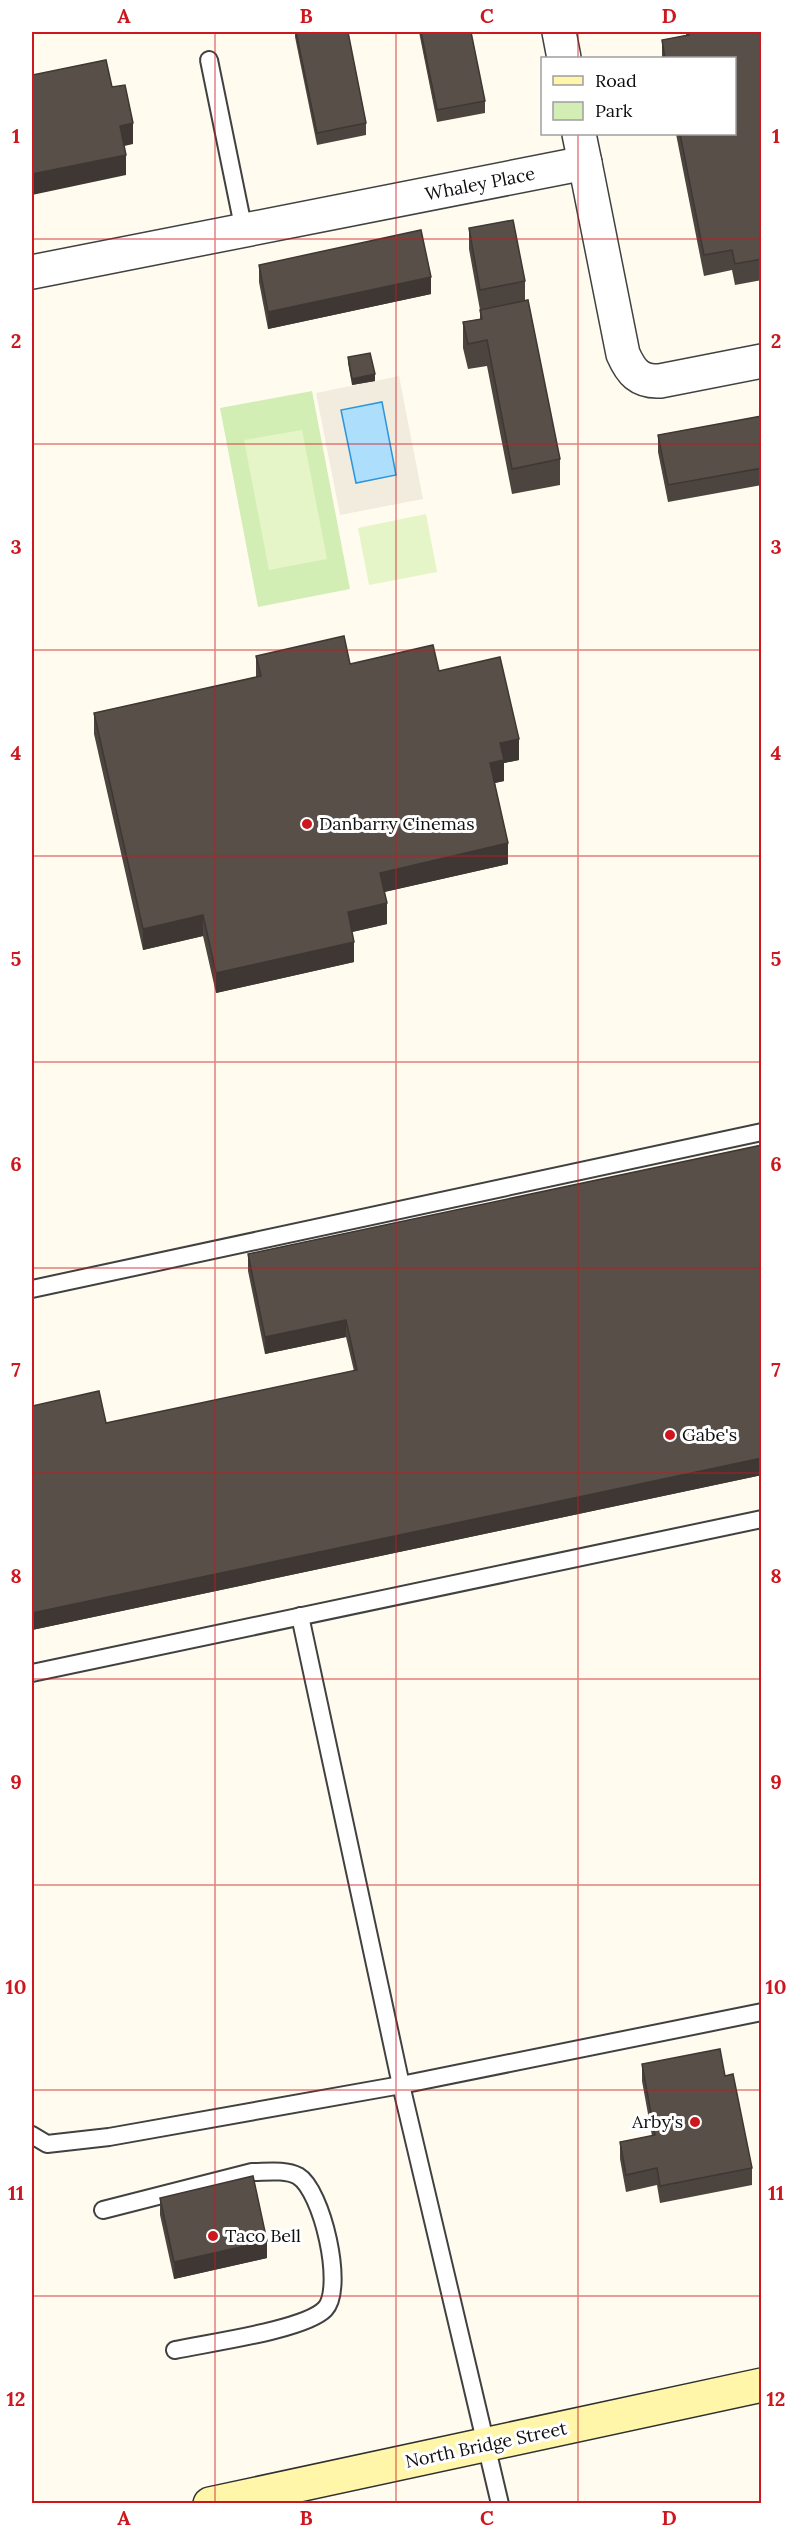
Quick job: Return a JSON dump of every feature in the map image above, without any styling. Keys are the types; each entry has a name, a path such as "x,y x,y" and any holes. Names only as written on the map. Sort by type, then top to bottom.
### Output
{"main road":[{"name":"North Bridge Street","path":"210,2504 762,2385"}],"street":[{"path":"559,32 564,57"},
{"name":"Whaley Place","path":"32,272 244,231 582,148 623,354 630,369 646,382 762,361"}],"lane":[{"path":"209,60 244,231"},
{"path":"32,1289 762,1132"},
{"path":"32,1673 762,1519"},
{"path":"300,1616 401,2085 500,2504"},
{"path":"32,2135 47,2144 109,2137 401,2085 762,2012"},
{"path":"103,2210 252,2172 277,2171 298,2177 311,2191 319,2207 334,2275 333,2292 326,2308 312,2318 290,2325 175,2350"}],"green space":[{"path":"312,391 350,589 258,607 220,408"},
{"path":"302,430 327,559 269,570 244,440"},
{"path":"426,514 437,572 369,585 358,528"}],"shaded area":[{"path":"399,376 423,499 340,515 316,393"}],"water":[{"path":"382,402 396,475 356,483 341,410"}],"building":[{"path":"296,32 348,32 366,123 317,133"},
{"path":"421,32 471,32 485,101 437,110"},
{"path":"688,32 759,32 762,46 762,259 735,264 732,250 704,255 680,135 736,135 736,57 665,57 662,40 689,35"},
{"path":"106,60 112,87 125,85 133,123 120,126 126,155 32,174 32,75"},
{"path":"513,220 525,281 480,290 469,228"},
{"path":"421,230 431,277 268,312 259,265"},
{"path":"528,300 560,459 512,469 487,340 468,344 463,322 482,319 480,310"},
{"path":"370,353 375,374 352,379 348,357"},
{"path":"762,416 762,468 668,485 658,435"},
{"name":"Danbarry Cinemas","path":"344,636 350,664 433,645 439,671 500,657 519,739 500,743 504,760 490,763 508,843 380,873 387,903 348,912 354,942 216,973 203,915 143,929 94,713 261,676 256,656"},
{"path":"762,1145 762,1458 32,1613 32,1406 99,1391 106,1423 357,1370 346,1320 265,1337 248,1254"},
{"name":"Arby's","path":"720,2049 725,2076 733,2074 752,2168 660,2186 657,2168 626,2175 620,2142 655,2135 642,2064"},
{"name":"Taco Bell","path":"253,2176 267,2241 174,2262 160,2198"}],"place":[{"name":"Danbarry Cinemas","path":"307,824"},
{"name":"Gabe's","path":"670,1435"},
{"name":"Arby's","path":"695,2122"},
{"name":"Taco Bell","path":"213,2236"}]}
